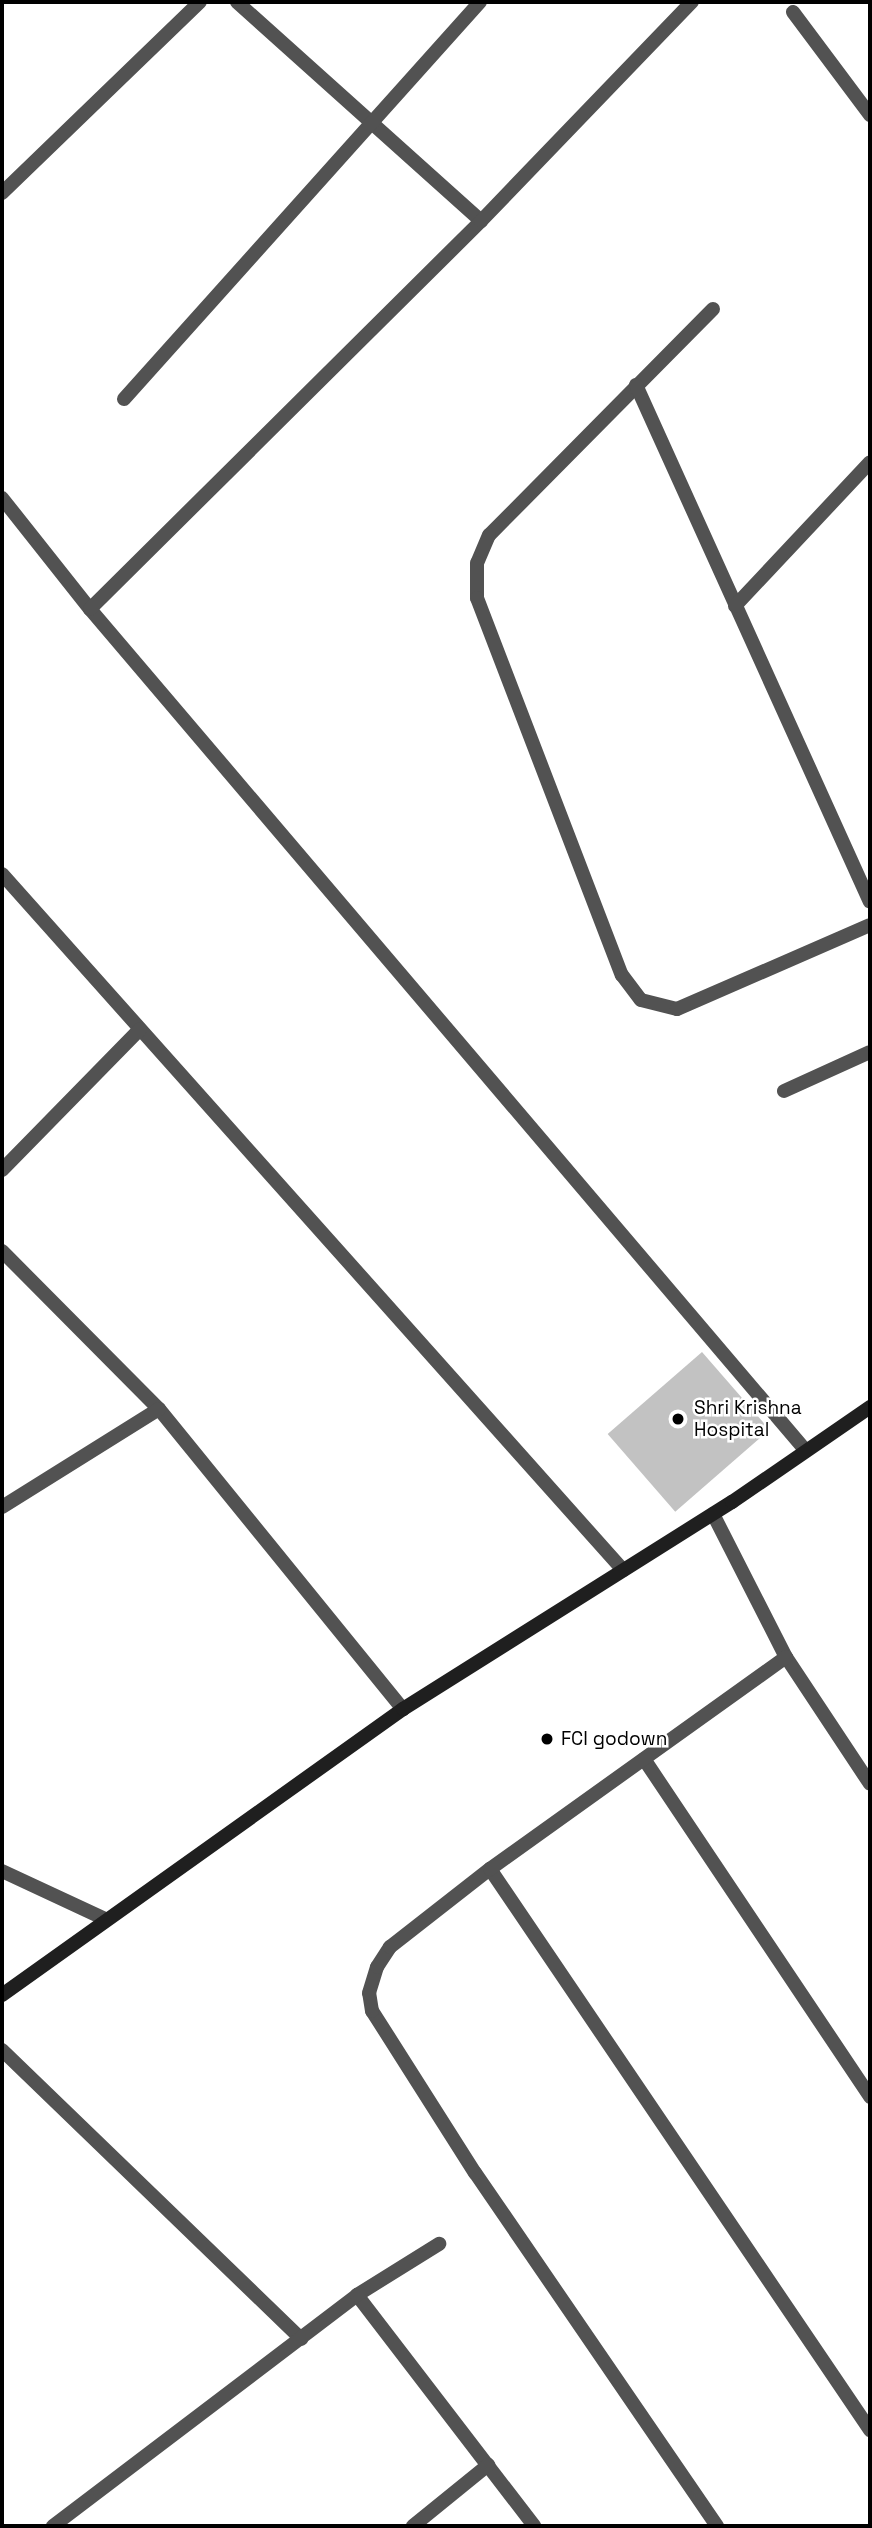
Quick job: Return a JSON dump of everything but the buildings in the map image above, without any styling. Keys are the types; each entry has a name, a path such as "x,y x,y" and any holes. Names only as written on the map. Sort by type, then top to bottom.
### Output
{"street":[{"path":"2,193 200,2"},
{"path":"237,2 372,119 481,220"},
{"path":"124,399 372,119 480,2"},
{"path":"90,609 481,220 692,2"},
{"path":"793,12 870,114"},
{"path":"713,309 489,535 477,564 477,598 622,975 641,1000 677,1009 870,925"},
{"path":"636,385 870,902"},
{"path":"735,606 870,462"},
{"path":"2,498 90,609 806,1451"},
{"path":"2,874 623,1570"},
{"path":"2,1170 140,1029"},
{"path":"784,1091 870,1052"},
{"path":"2,1251 159,1409 403,1709"},
{"path":"2,1995 403,1709 713,1514 870,1407"},
{"path":"2,1507 159,1409"},
{"path":"713,1514 786,1657 870,1784"},
{"path":"717,2526 475,2174 372,2011 369,1993 377,1968 390,1947 490,1869 786,1657"},
{"path":"644,1759 870,2097"},
{"path":"490,1869 870,2430"},
{"path":"2,1871 105,1919"},
{"path":"2,2050 301,2339"},
{"path":"53,2526 357,2295 439,2244"},
{"path":"357,2295 534,2526"},
{"path":"414,2526 488,2465"}],"place":[{"name":"Shri Krishna Hospital","path":"678,1419"},
{"name":"FCI godown","path":"547,1739"}]}
